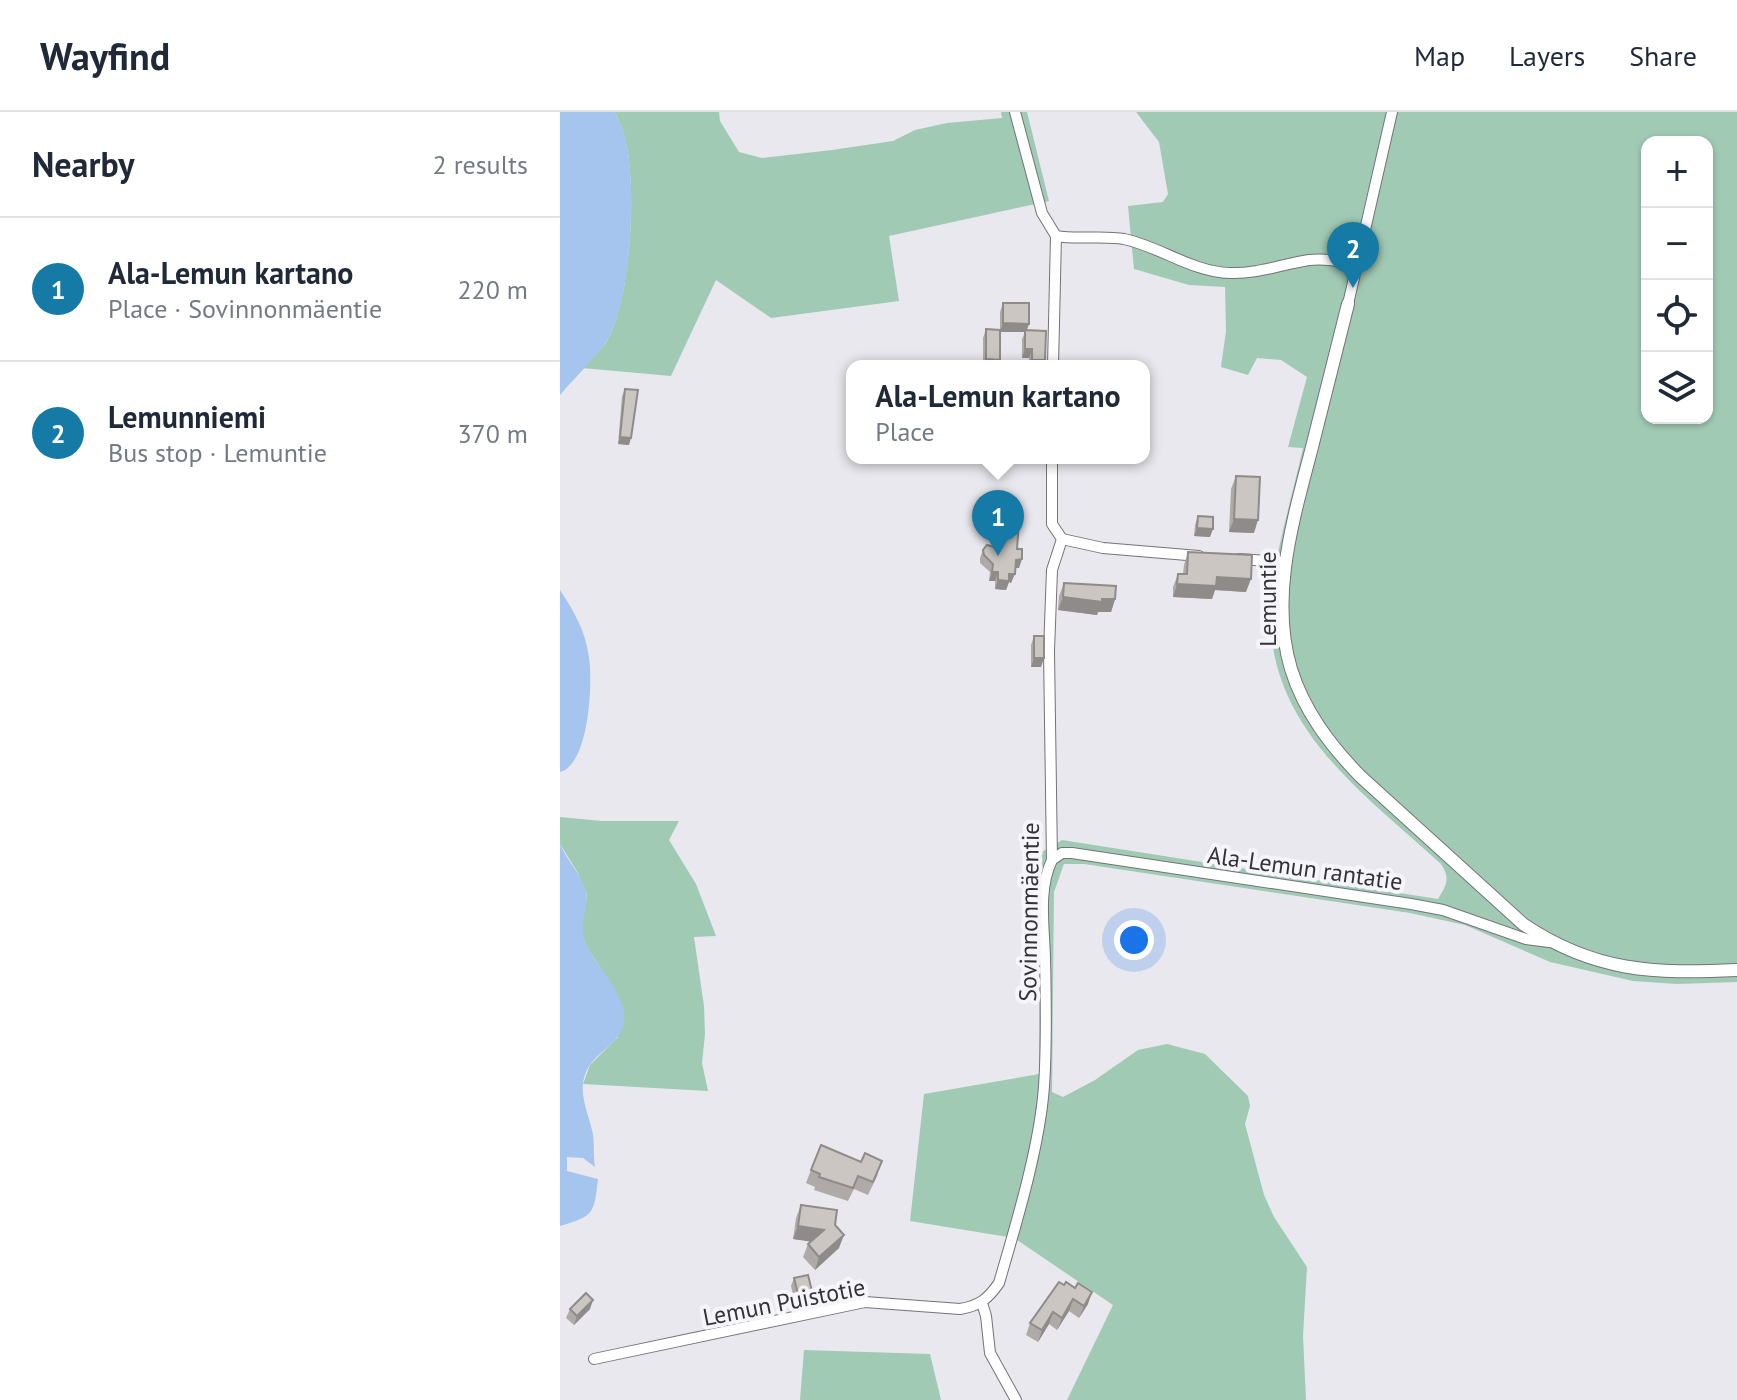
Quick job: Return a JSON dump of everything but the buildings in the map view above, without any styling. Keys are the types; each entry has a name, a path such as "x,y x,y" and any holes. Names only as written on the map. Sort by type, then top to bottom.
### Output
{"street":[{"path":"1015,112 1042,213 1056,236 1053,360"},
{"name":"Lemuntie","path":"1392,112 1359,265 1285,562 1285,630 1290,667 1315,722 1337,752 1523,924 1549,942 1605,964 1674,972 1737,970"},
{"path":"1056,236 1123,239 1200,268 1227,273 1257,273 1310,260 1336,260 1359,265"},
{"path":"1052,464 1052,524 1062,539 1103,548 1208,557"},
{"name":"Sovinnonmäentie","path":"982,1303 999,1283 1042,1103 1047,1037 1044,891 1052,860 1049,651 1052,570 1062,539"},
{"path":"1224,558 1285,562"},
{"name":"Ala-Lemun rantatie","path":"1052,860 1062,853 1072,853 1411,904 1454,913 1526,939 1549,942"},
{"name":"Lemun Puistotie","path":"594,1359 865,1302 960,1309 982,1303"},
{"path":"982,1303 990,1353 1016,1400"}],"green space":[{"path":"615,112 719,112 720,121 739,152 762,158 893,141 915,130 947,123 1002,118 1001,112 1027,112 1049,201 889,236 899,301 771,318 716,280 671,376 582,368 607,341 622,298 627,270 631,180 624,135"},
{"path":"1136,112 1737,112 1737,982 1677,984 1633,981 1550,962 1465,925 1410,913 1084,864 1064,864 1054,892 1052,1092 1063,1097 1095,1080 1138,1050 1167,1044 1205,1054 1248,1096 1250,1106 1245,1124 1264,1195 1274,1217 1307,1267 1303,1336 1306,1400 1067,1400 1113,1305 1014,1238 910,1221 924,1094 1039,1074 1040,876 1030,859 1062,840 1438,899 1446,882 1441,864 1374,805 1316,743 1294,708 1278,670 1271,628 1273,580 1303,448 1288,447 1307,377 1281,360 1257,358 1248,375 1221,367 1226,331 1225,287 1189,285 1134,269 1128,206 1163,202 1168,194 1159,142"},
{"path":"560,817 602,821 679,821 669,840 696,884 716,936 694,937 704,1006 702,1063 708,1091 583,1084 590,1065 618,1037 608,979 581,932 587,895 560,844"},
{"path":"804,1350 930,1354 941,1400 800,1400"}],"water":[{"path":"560,112 615,112 628,154 631,208 627,269 616,321 603,346 560,395"},
{"path":"560,590 575,614 585,639 590,685 583,739 570,766 560,772"},
{"path":"560,844 586,892 584,938 617,992 624,1022 619,1035 590,1065 583,1082 593,1134 595,1167 583,1158 567,1157 567,1171 598,1179 593,1207 586,1216 560,1226"}],"place":[{"name":"Lemunniemi","path":"1353,288"},
{"name":"Ala-Lemun kartano","path":"998,556"}]}
